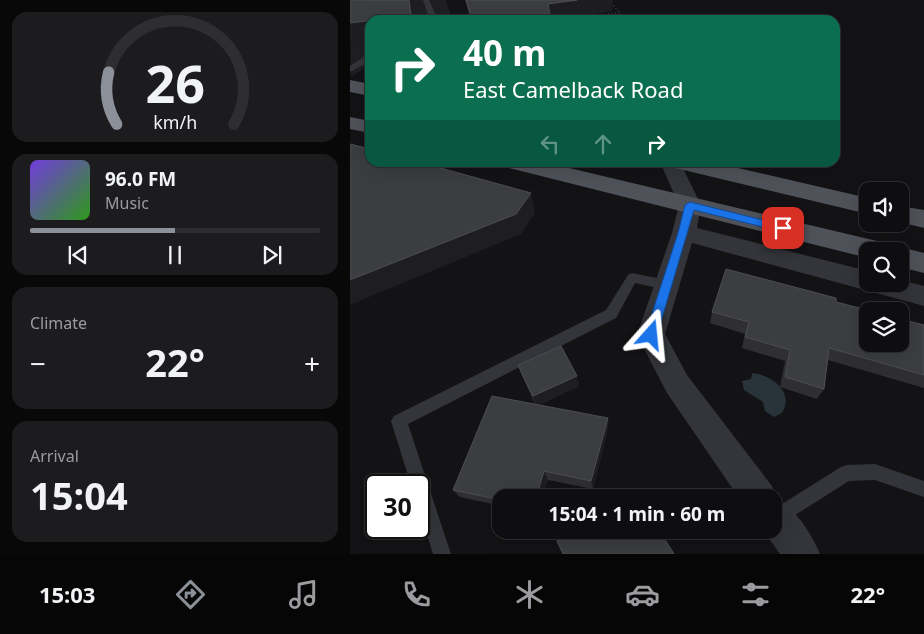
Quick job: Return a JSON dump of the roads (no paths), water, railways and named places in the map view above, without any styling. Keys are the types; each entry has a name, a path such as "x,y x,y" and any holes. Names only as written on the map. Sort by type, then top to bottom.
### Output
{"main road":[{"path":"350,86 365,89"},
{"path":"350,122 365,126"},
{"path":"534,167 859,247"},
{"path":"700,167 859,204"},
{"path":"909,216 924,219"},
{"path":"909,259 924,263"}],"street":[{"path":"672,167 690,205 684,233 651,335 678,384 755,489"},
{"path":"684,233 859,279"},
{"path":"908,292 924,296"},
{"path":"782,526 802,554"}],"lane":[{"path":"426,0 432,15"},
{"path":"350,70 365,61"},
{"path":"442,554 399,421 611,314 632,278 668,285"},
{"path":"782,504 848,473 875,472 924,489"}]}
